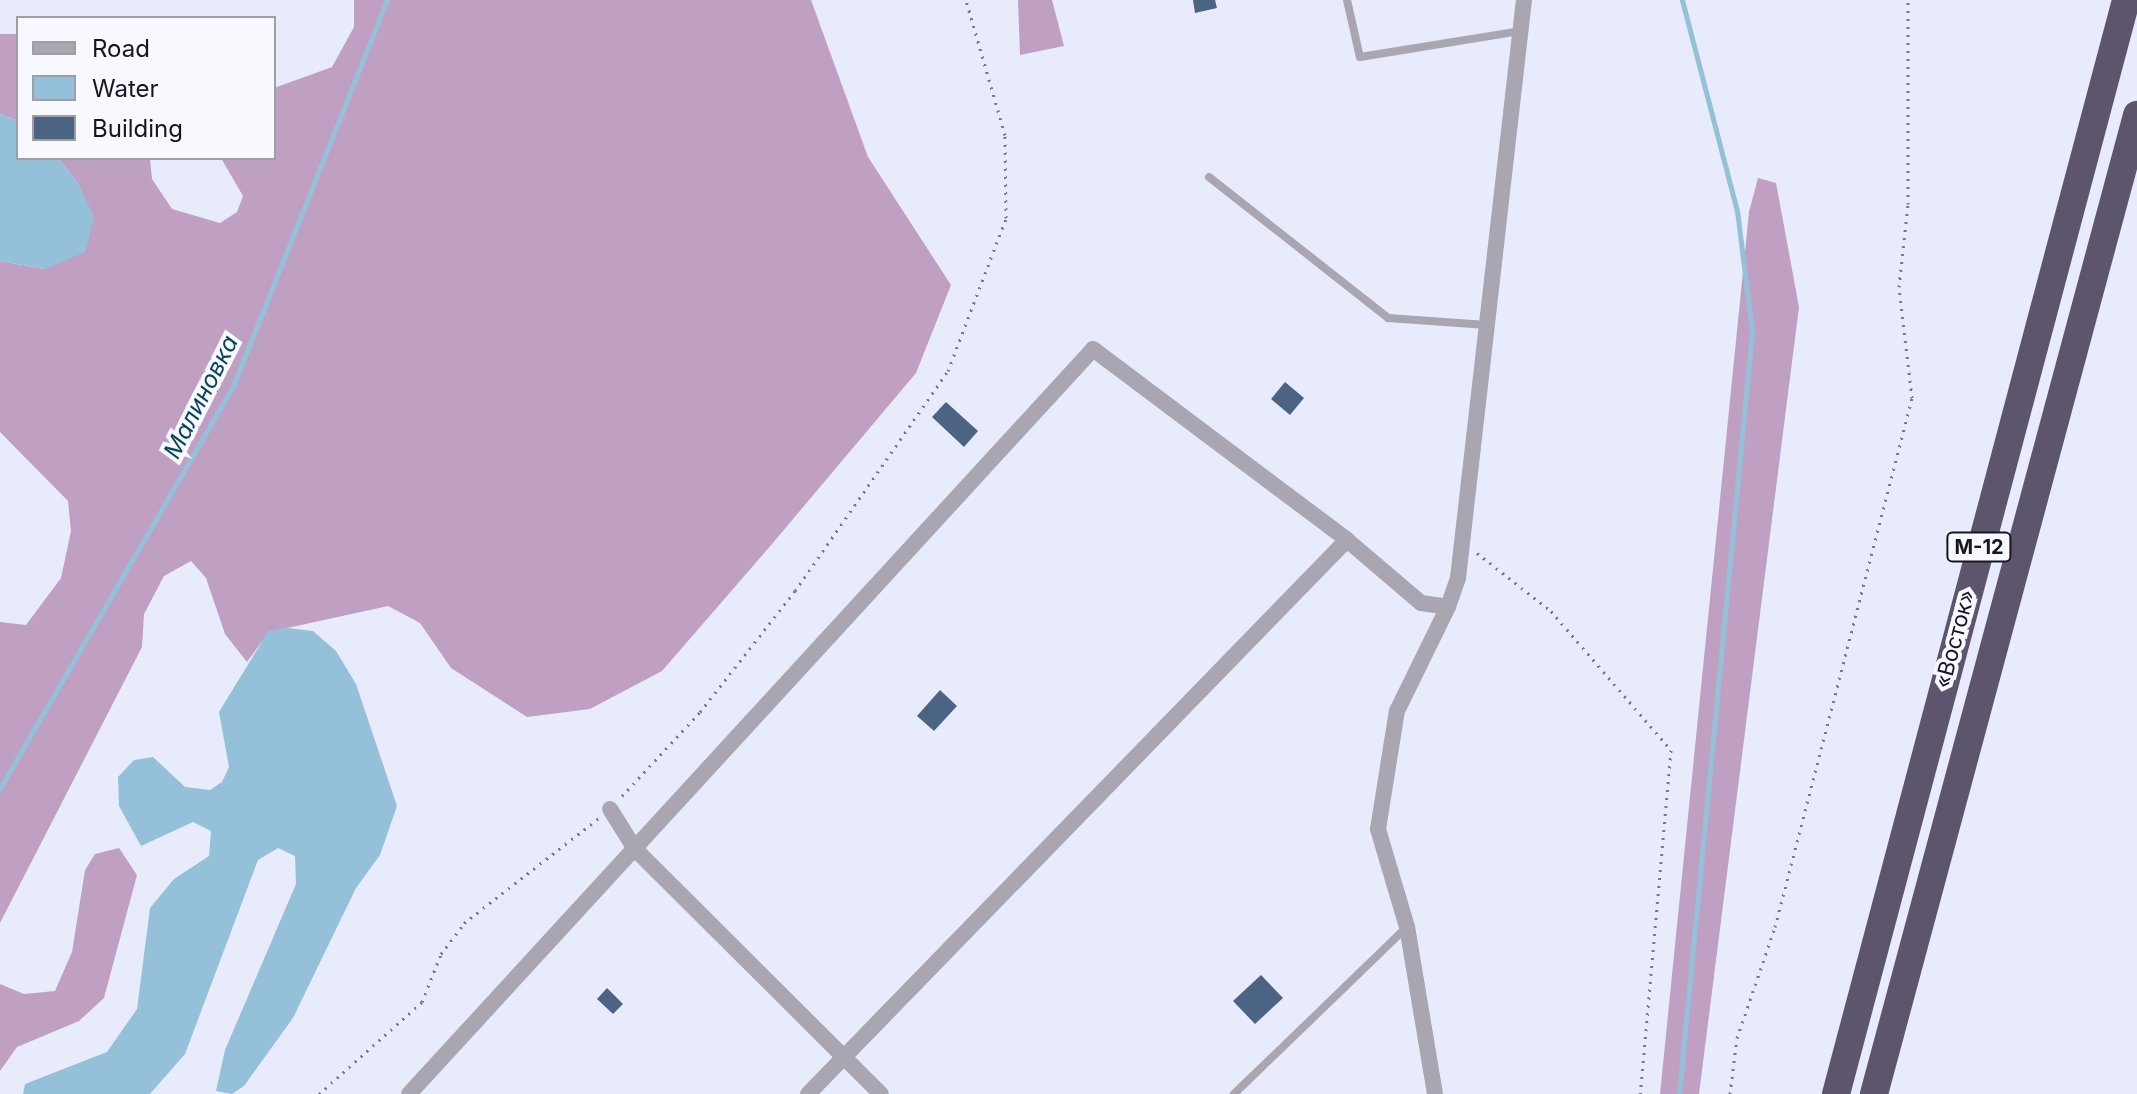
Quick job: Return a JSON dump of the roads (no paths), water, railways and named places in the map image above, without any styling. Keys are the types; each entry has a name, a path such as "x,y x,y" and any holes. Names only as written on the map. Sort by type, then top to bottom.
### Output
{"highway":[{"name":"«Восток»","path":"1836,1094 2126,0"},
{"name":"«Восток»","path":"1874,1094 2137,115"}],"street":[{"path":"1435,1094 1407,927 1378,829 1397,711 1448,607 1462,541 1524,0"},
{"path":"409,1094 1093,349 1347,540 1421,603 1448,607"},
{"path":"808,1094 1347,540"},
{"path":"610,809 635,849 881,1094"}],"lane":[{"path":"1347,0 1360,57 1520,31"},
{"path":"1209,177 1388,318 1487,325"},
{"path":"1234,1094 1407,927"}],"water":[{"path":"0,114 16,120 16,160 60,160 78,183 94,217 85,252 45,269 0,261"},
{"path":"287,628 313,631 336,651 356,684 397,806 380,855 356,888 293,1018 244,1086 232,1094 216,1091 225,1050 296,884 295,856 278,848 258,860 185,1054 150,1094 23,1094 25,1084 107,1052 137,1009 150,908 174,879 209,856 211,831 193,822 141,846 119,806 118,777 134,760 153,757 185,787 210,790 222,782 229,767 219,712 268,632"}],"waterway":[{"name":"Малиновка","path":"0,788 234,384 387,0"},
{"path":"1679,1094 1752,331 1737,211 1682,0"}]}
